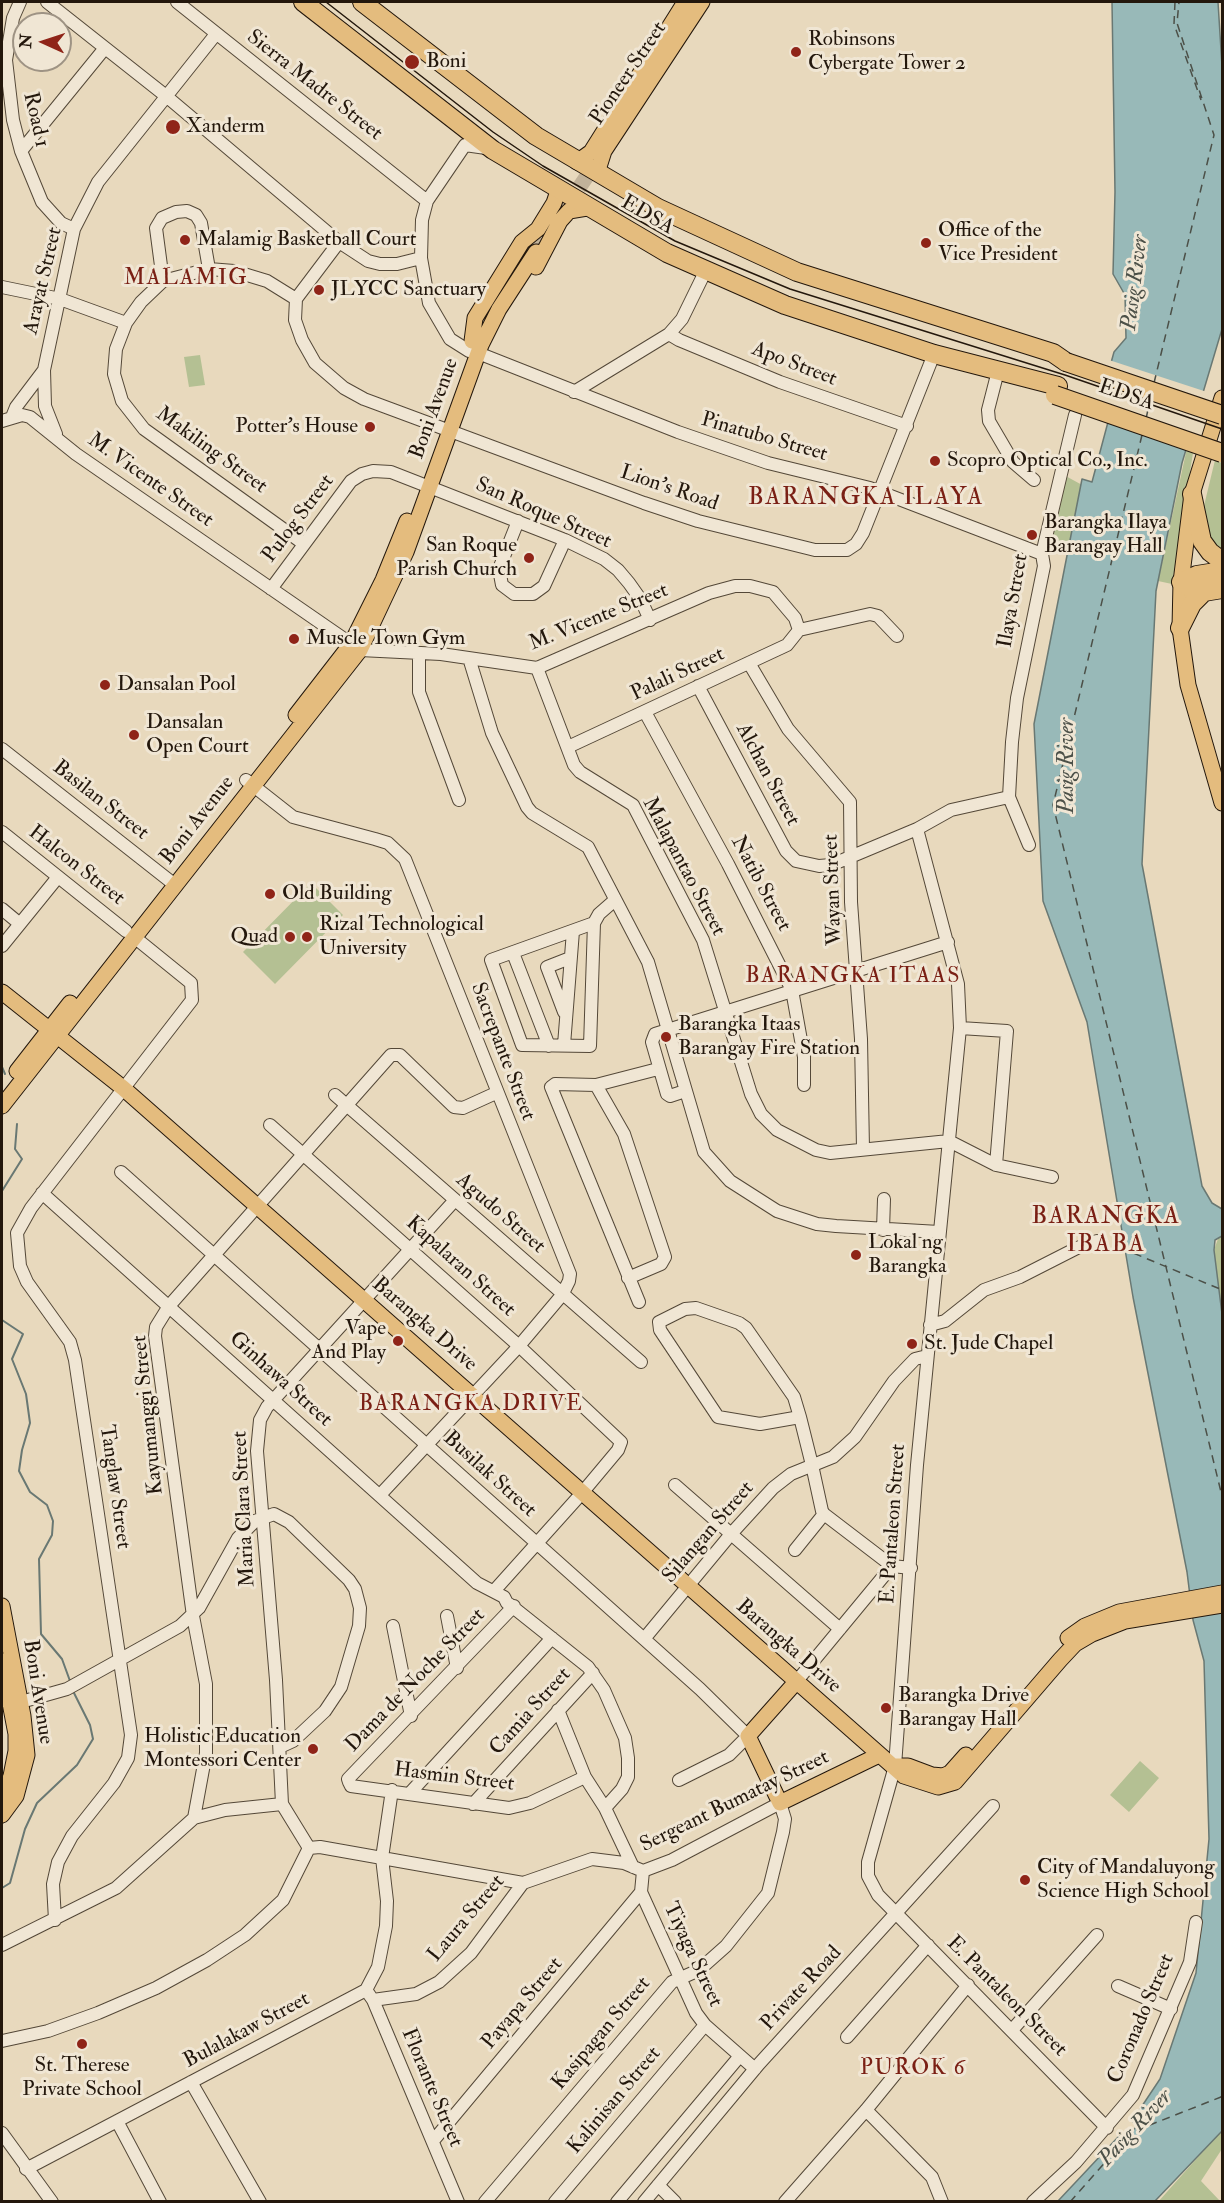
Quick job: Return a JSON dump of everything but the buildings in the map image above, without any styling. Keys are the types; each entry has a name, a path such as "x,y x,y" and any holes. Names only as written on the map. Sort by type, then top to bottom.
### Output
{"highway":[{"name":"EDSA","path":"303,2 493,150 558,191 705,272 785,304 934,354 998,371 1222,443"},
{"name":"EDSA","path":"362,2 486,99 577,162 658,208 797,272 1064,357 1222,404"},
{"name":"EDSA","path":"1064,357 1222,415"},
{"name":"EDSA","path":"1057,390 1222,453"},
{"path":"1192,494 1202,541 1210,552 1222,561"},
{"path":"1222,571 1197,575 1181,582 1193,591 1203,593 1222,589"},
{"path":"1180,628 1192,604 1203,593"}],"main road":[{"name":"Pioneer Street","path":"597,173 600,158 616,123 685,2"},
{"name":"Pioneer Street","path":"577,162 589,156 616,123 702,2"},
{"name":"Boni Avenue","path":"475,348 495,331 546,250 544,233 558,191"},
{"name":"Boni Avenue","path":"475,348 475,318 522,242 544,233 569,211 587,207"},
{"name":"Boni Avenue","path":"2,1106 53,1033 356,647 406,552 425,485 489,308 532,250"},
{"path":"1222,398 1192,494 1181,582 1180,628 1188,685 1222,802"},
{"name":"Barangka Drive","path":"2,992 123,1088 879,1755 896,1766 904,1776 933,1786 947,1786 955,1782 1070,1649 1097,1631 1132,1614"},
{"name":"Boni Avenue","path":"2,1091 53,1033"},
{"path":"1132,1614 1222,1593"},
{"path":"1132,1614 1222,1605"},
{"name":"Boni Avenue","path":"2,1606 16,1751 11,1776 2,1798"},
{"name":"Boni Avenue","path":"2,1661 11,1702 27,1755 16,1796 2,1815"},
{"path":"748,1736 796,1682"},
{"name":"Busilak Street","path":"748,1736 780,1803"},
{"name":"Sergeant Bumatay Street","path":"780,1803 879,1755"}],"street":[{"name":"Road 1","path":"20,2 13,18 6,60 9,97 21,151 42,202 61,223 74,229"},
{"path":"47,2 166,96 339,242 368,261 380,264 398,264 421,258"},
{"name":"Sierra Madre Street","path":"177,2 427,201"},
{"name":"Arayat Street","path":"7,419 44,370 74,229 98,182 216,34"},
{"path":"21,151 105,48"},
{"name":"Pinatubo Street","path":"493,150 465,145 427,201 422,220 421,258 425,288 436,318 450,339 574,392 678,432 768,463 881,492 1042,554"},
{"path":"163,281 156,228 162,218 177,213 187,212 196,215 201,224 208,269"},
{"path":"296,299 339,242"},
{"name":"Makiling Street","path":"296,299 255,275 208,269 163,281 141,302 126,323 116,349 114,374 119,396 136,421 176,454 304,544"},
{"path":"574,392 669,334 682,319 705,272"},
{"path":"2,287 60,299 126,323"},
{"name":"Lion's Road","path":"296,299 295,320 302,340 315,363 344,388 364,399 689,518 815,550 847,550 856,544 881,492 934,354"},
{"name":"Apo Street","path":"669,334 780,382 907,426"},
{"name":"M. Vicente Street","path":"44,370 45,406 58,438"},
{"path":"998,371 988,410 989,421 1013,462 1034,480"},
{"name":"Ilaya Street","path":"1009,797 1017,698 1044,566 1042,554 1075,415"},
{"name":"M. Vicente Street","path":"7,419 30,417 76,454 356,647 469,658 537,668 709,593 735,586 750,586 773,592 795,618 799,630"},
{"name":"Pulog Street","path":"271,590 351,481 362,474 373,471 391,472 425,485"},
{"name":"San Roque Street","path":"425,485 566,540 604,559 618,570 641,600 650,620"},
{"path":"518,521 500,569 502,585 514,594 533,594 544,586 566,540"},
{"path":"799,630 870,614 878,616 897,636"},
{"name":"Palali Street","path":"568,747 787,645 799,630"},
{"path":"419,653 419,692 459,800"},
{"path":"469,658 492,733 527,807 532,813 588,847 648,962 704,1152 730,1181 777,1211 817,1224 939,1232"},
{"name":"Wayan Street","path":"749,663 788,729 848,798 851,806 850,858 861,1039 863,1149"},
{"name":"Malapantao Street","path":"537,668 580,772 633,805 703,940 745,1078 761,1114 777,1131 816,1150 830,1153 863,1149"},
{"name":"Alchan Street","path":"698,686 786,851 796,861 831,866 917,829 951,810 1009,797"},
{"name":"Natib Street","path":"645,712 733,874 792,990 804,1057 804,1085"},
{"name":"Basilan Street","path":"2,749 171,882"},
{"name":"Sacrepante Street","path":"249,782 293,817 388,843 405,859 496,1093 570,1274 562,1295"},
{"path":"1009,797 1029,845"},
{"name":"E. Pantaleon Street","path":"917,829 958,984 960,1028 917,1465 896,1766 868,1862 868,1876 878,1895 1107,2127"},
{"name":"Halcon Street","path":"2,832 191,983 194,992 192,1000 123,1088"},
{"path":"2,946 58,877"},
{"path":"594,923 491,960 522,1045 590,1046 594,923 598,914 615,900"},
{"path":"2,909 20,924"},
{"path":"564,1045 573,931"},
{"path":"685,1091 670,1096 667,1094 658,1069 653,1037 668,1029 948,942"},
{"path":"513,953 549,1046"},
{"path":"566,1016 547,967 570,958"},
{"path":"960,1028 1007,1031 996,1165"},
{"name":"Kayumanggi Street","path":"194,1818 206,1754 208,1720 206,1684 193,1616 155,1336 160,1319 391,1055 400,1054 454,1107 463,1108 496,1093"},
{"path":"639,1302 551,1087 555,1084 596,1085 658,1069"},
{"path":"596,1085 624,1134 665,1257 661,1264 628,1278"},
{"name":"Tanglaw Street","path":"55,1920 53,1884 58,1862 72,1836 114,1783 128,1758 131,1735 75,1360 70,1342 27,1282 20,1266 16,1246 21,1221 123,1088"},
{"name":"Agudo Street","path":"335,1095 641,1362"},
{"name":"Kapalaran Street","path":"270,1125 519,1346 621,1442"},
{"path":"863,1149 949,1141 996,1165 1052,1177"},
{"name":"Busilak Street","path":"121,1172 536,1545 644,1639 748,1736"},
{"name":"Ginhawa Street","path":"42,1193 477,1583 504,1599 593,1673"},
{"path":"883,1230 884,1199"},
{"name":"Maria Clara Street","path":"309,1848 282,1804 280,1747 257,1433 260,1420 274,1400 455,1200"},
{"path":"930,1325 945,1321 984,1290 1020,1277 1077,1248 1097,1241"},
{"path":"380,1495 519,1346 562,1295"},
{"path":"800,1417 760,1424 717,1417 660,1330 659,1322 685,1309 696,1308 739,1323 746,1328 771,1366 790,1388 800,1417 824,1514 892,1566 911,1568"},
{"name":"Silangan Street","path":"644,1639 731,1534 773,1488 791,1474 833,1457 855,1437 894,1381 915,1359 927,1356"},
{"name":"Dama de Noche Street","path":"349,1782 348,1779 457,1668 504,1599 536,1545 618,1450 621,1442"},
{"path":"675,1485 840,1629"},
{"path":"11,1702 67,1689 193,1616 235,1543 262,1517 274,1514 289,1522 350,1580 360,1608 359,1626 341,1687 325,1711 293,1742 280,1747"},
{"path":"795,1550 824,1514"},
{"path":"796,1682 892,1566"},
{"path":"447,1616 457,1668"},
{"path":"393,1626 411,1716"},
{"path":"410,1793 552,1638"},
{"path":"593,1673 625,1738 628,1758 628,1777 622,1789 606,1808"},
{"name":"Camia Street","path":"473,1804 593,1673"},
{"path":"558,1710 585,1777 606,1808 638,1869"},
{"path":"679,1780 729,1755 748,1736"},
{"name":"Hasmin Street","path":"349,1782 351,1786 509,1808 522,1806 585,1777"},
{"path":"370,1995 386,1926 387,1901 382,1858 392,1790"},
{"name":"Sergeant Bumatay Street","path":"309,1848 320,1847 523,1883 592,1859 605,1859 638,1869 672,1860 780,1803"},
{"name":"Kasipagan Street","path":"485,2202 663,1993 680,1978 699,1970 726,1946 768,1893 785,1819 780,1803"},
{"path":"2,1945 116,1888 194,1818 225,1810 282,1804"},
{"name":"Private Road","path":"644,2202 755,2069 993,1806"},
{"path":"2,2041 48,2031 98,2013 156,1988 207,1960 245,1935 283,1900 309,1848"},
{"name":"Tiyaga Street","path":"638,1869 641,1892 680,1978 705,2025 755,2069"},
{"name":"Laura Street","path":"370,1995 416,1994 439,1982 471,1953 523,1883"},
{"name":"Payapa Street","path":"433,2141 641,1892"},
{"name":"Coronado Street","path":"1033,2202 1076,2162 1133,2095 1190,1962 1196,1922"},
{"path":"1012,2030 1097,1935"},
{"path":"847,2037 928,1945"},
{"path":"785,2202 866,2110 968,1985"},
{"path":"1118,1986 1171,2009"},
{"name":"Bulalakaw Street","path":"26,2169 191,2082 370,1995"},
{"name":"Florante Street","path":"370,1995 458,2202"},
{"name":"Kalinisan Street","path":"555,2202 705,2025"},
{"path":"617,2202 739,2057"},
{"path":"191,2082 260,2202"},
{"path":"866,2110 932,2177 942,2202"},
{"path":"117,2121 160,2202"},
{"path":"2,2133 51,2202"},
{"path":"658,2185 675,2202"}],"green space":[{"path":"200,355 205,385 189,387 184,357"},
{"path":"1187,448 1193,453 1172,584 1158,581"},
{"path":"1215,460 1222,463 1222,554 1210,546 1203,510"},
{"path":"1062,474 1084,486 1069,547 1046,541"},
{"name":"Quad","path":"311,883 343,915 275,984 243,952"},
{"path":"1219,1236 1222,1236 1222,1314 1214,1250"},
{"path":"1140,1761 1159,1778 1129,1812 1110,1795"},
{"path":"1222,2130 1222,2149 1201,2181 1220,2201 1158,2202"}],"water":[{"name":"Pasig River","path":"1112,2 1218,2 1222,66 1222,329 1182,463 1156,591 1142,864 1202,1186 1212,1203 1222,1209 1222,1236 1215,1240 1214,1250 1222,1314 1222,2131 1155,2201 1058,2201 1119,2136 1125,2134 1128,2136 1137,2126 1132,2121 1160,2079 1196,1973 1209,1839 1204,1661 1193,1620 1187,1572 1133,1297 1087,1022 1043,901 1034,724 1082,479 1092,482 1108,422 1096,417 1114,352 1126,338 1125,295 1113,274 1115,192"}],"pier":[{"path":"1109,360 1207,392 1190,448 1093,416"}],"waterway":[{"path":"2,1067 5,1074"},
{"path":"2,1191 22,1159 15,1149 17,1124"},
{"path":"2,1320 23,1334 12,1359 26,1394 30,1423 19,1471 30,1492 47,1505 53,1521 52,1535 39,1559 41,1634 62,1659 70,1681"},
{"path":"2,1888 10,1883 25,1829 37,1803 77,1765 93,1739 90,1725 73,1691"}],"ferry route":[{"path":"1175,2 1174,24 1201,100"},
{"path":"1154,383 1214,135 1177,23 1179,2"},
{"path":"1146,419 1150,400"},
{"path":"1142,435 1053,805 1222,1496"},
{"path":"1121,1248 1220,1289"},
{"path":"1070,2202 1132,2132 1221,2097 1222,2089"}],"tunnel":[{"path":"566,207 598,160"},
{"path":"529,248 544,226"}],"tram line":[{"path":"326,2 493,132 543,166 675,241 790,289 1065,375 1222,429"}],"place":[{"name":"Robinsons Cybergate Tower 2","path":"796,52"},
{"name":"Boni","path":"412,62"},
{"name":"Xanderm","path":"173,127"},
{"name":"Malamig Basketball Court","path":"185,240"},
{"name":"Office of the Vice President","path":"926,243"},
{"name":"JLYCC Sanctuary","path":"319,290"},
{"name":"Potter's House","path":"370,427"},
{"name":"Scopro Optical Co., Inc.","path":"935,461"},
{"name":"Barangka Ilaya Barangay Hall","path":"1032,535"},
{"name":"San Roque Parish Church","path":"529,558"},
{"name":"Muscle Town Gym","path":"294,639"},
{"name":"Dansalan Pool","path":"105,685"},
{"name":"Dansalan Open Court","path":"134,735"},
{"name":"Old Building","path":"270,894"},
{"name":"Quad","path":"290,937"},
{"name":"Rizal Technological University","path":"307,937"},
{"name":"Barangka Itaas Barangay Fire Station","path":"666,1037"},
{"name":"Lokal ng Barangka","path":"856,1255"},
{"name":"Vape And Play","path":"398,1341"},
{"name":"St. Jude Chapel","path":"912,1344"},
{"name":"Barangka Drive Barangay Hall","path":"886,1708"},
{"name":"Holistic Education Montessori Center","path":"313,1749"},
{"name":"City of Mandaluyong Science High School","path":"1025,1880"},
{"name":"St. Therese Private School","path":"82,2044"}],"district":[{"name":"MALAMIG","path":"186,279"},
{"name":"BARANGKA ILAYA","path":"866,499"},
{"name":"BARANGKA ITAAS","path":"853,977"},
{"name":"BARANGKA IBABA","path":"1106,1232"},
{"name":"BARANGKA DRIVE","path":"471,1405"},
{"name":"PUROK 6","path":"913,2069"}]}
